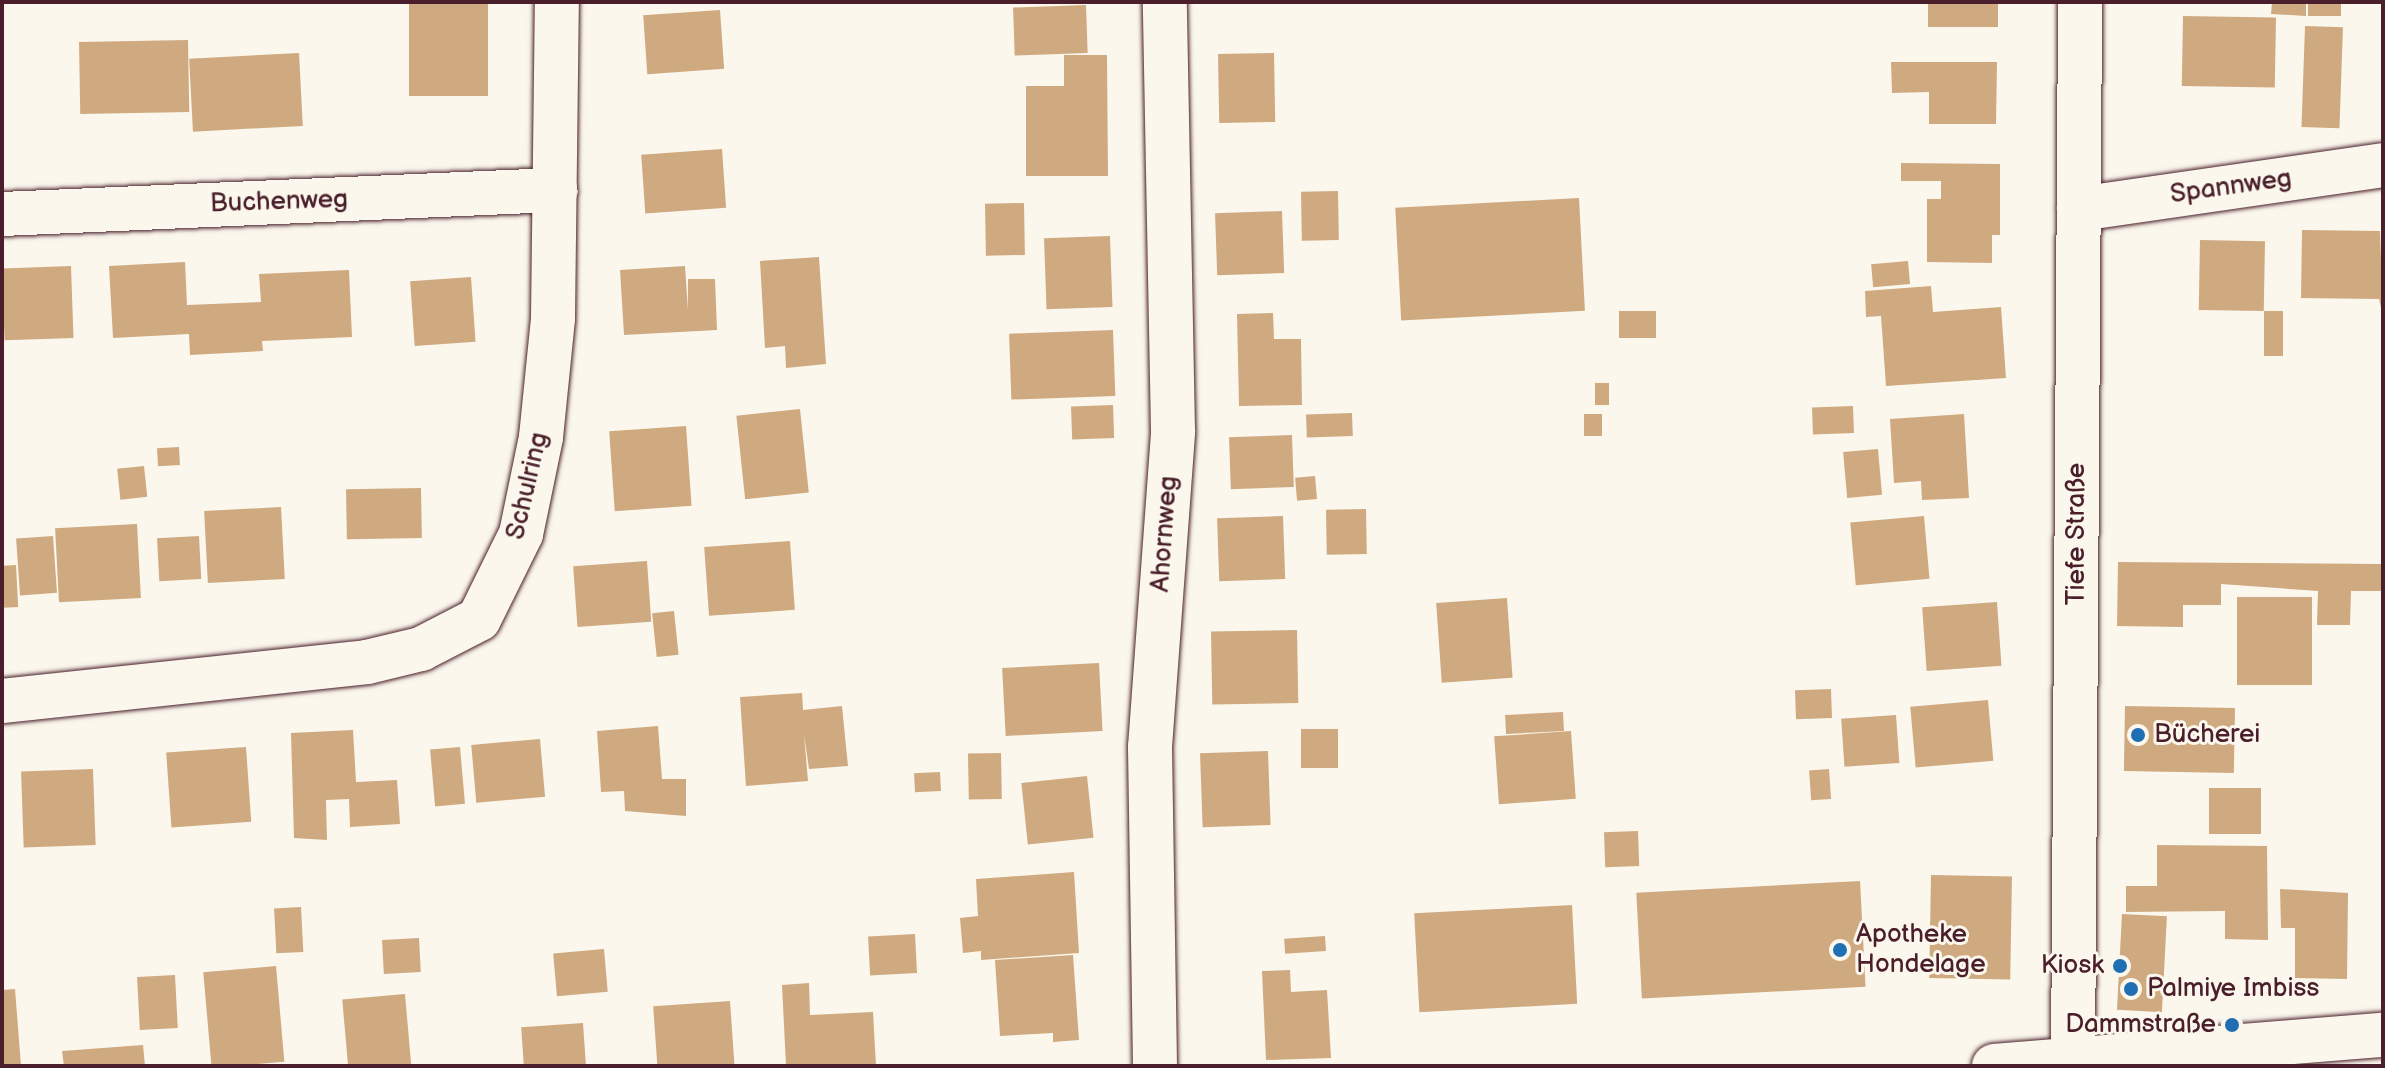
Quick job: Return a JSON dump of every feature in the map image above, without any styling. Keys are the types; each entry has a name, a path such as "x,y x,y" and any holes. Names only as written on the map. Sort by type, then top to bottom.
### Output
{"street":[{"name":"Schulring","path":"2,701 367,662 421,649 479,619 521,534 541,437 555,190 557,2"},
{"name":"Ahornweg","path":"1155,1066 1150,747 1173,431 1165,2"},
{"name":"Tiefe Straße","path":"2073,1062 2080,2"},
{"name":"Spannweg","path":"2079,209 2383,165"},
{"name":"Buchenweg","path":"2,214 555,190"},
{"path":"1994,1066 2383,1035"}],"building":[{"path":"409,2 488,2 488,96 409,96"},
{"path":"1928,2 1998,2 1998,27 1928,27"},
{"path":"2272,2 2306,2 2306,16 2271,14"},
{"path":"2308,2 2341,2 2341,16 2308,16"},
{"path":"1086,5 1088,53 1015,56 1013,8"},
{"path":"720,10 724,69 647,74 643,15"},
{"path":"2183,16 2276,18 2275,88 2182,86"},
{"path":"2305,26 2343,27 2339,128 2301,127"},
{"path":"188,40 189,112 80,114 79,42"},
{"path":"299,53 303,126 193,132 189,59"},
{"path":"1274,53 1275,122 1219,123 1218,54"},
{"path":"1064,55 1107,55 1108,176 1026,176 1026,86 1064,86"},
{"path":"1891,62 1997,62 1996,124 1929,124 1929,92 1892,93"},
{"path":"722,149 726,208 645,214 641,155"},
{"path":"1901,163 2000,164 2000,235 1992,235 1992,263 1927,262 1927,199 1941,199 1941,181 1901,181"},
{"path":"1338,191 1339,240 1302,241 1301,192"},
{"path":"1579,198 1585,311 1401,320 1395,208"},
{"path":"1024,203 1025,255 986,256 985,204"},
{"path":"1282,211 1284,273 1217,275 1215,213"},
{"path":"2302,230 2380,231 2383,317 2379,299 2301,298"},
{"path":"1110,236 1112,307 1047,309 1044,238"},
{"path":"2200,240 2265,241 2264,311 2199,310"},
{"path":"819,257 826,364 786,368 785,346 765,348 760,261"},
{"path":"1908,261 1910,284 1873,287 1871,264"},
{"path":"185,262 187,305 261,302 259,274 349,270 352,337 262,341 263,351 190,355 189,334 113,338 109,266"},
{"path":"71,266 74,338 5,340 2,268"},
{"path":"685,266 688,310 688,279 715,279 717,330 624,335 620,270"},
{"path":"471,277 476,342 415,346 410,281"},
{"path":"1931,286 1933,312 2001,307 2006,378 1886,386 1881,316 1866,317 1865,291"},
{"path":"1619,311 1656,311 1656,338 1619,338"},
{"path":"2264,311 2283,311 2283,356 2264,356"},
{"path":"1273,313 1274,339 1301,339 1302,405 1239,406 1237,314"},
{"path":"1113,330 1115,396 1011,400 1009,334"},
{"path":"1595,383 1609,383 1609,405 1595,405"},
{"path":"1113,405 1114,438 1072,439 1071,406"},
{"path":"1853,406 1854,433 1813,434 1812,407"},
{"path":"800,409 809,493 745,499 736,416"},
{"path":"1352,413 1353,436 1307,438 1306,415"},
{"path":"1584,414 1602,414 1602,436 1584,436"},
{"path":"1964,414 1969,498 1922,500 1921,481 1894,483 1890,419"},
{"path":"686,426 692,506 615,511 609,431"},
{"path":"1292,435 1294,487 1231,489 1229,437"},
{"path":"179,447 180,465 158,466 157,448"},
{"path":"1878,449 1882,495 1847,498 1843,452"},
{"path":"144,466 147,497 120,500 117,469"},
{"path":"1315,476 1317,499 1297,501 1295,478"},
{"path":"421,488 422,538 347,539 346,489"},
{"path":"281,507 285,579 208,583 204,511"},
{"path":"1366,509 1367,554 1327,555 1326,510"},
{"path":"1283,516 1285,579 1219,581 1217,518"},
{"path":"1924,516 1929,579 1856,585 1850,522"},
{"path":"137,524 141,598 59,602 55,528"},
{"path":"53,536 57,593 20,595 16,539"},
{"path":"199,536 201,579 159,581 157,538"},
{"path":"790,541 795,610 709,616 704,547"},
{"path":"647,561 651,622 577,627 573,566"},
{"path":"2118,562 2383,564 2383,591 2351,591 2350,625 2317,625 2318,591 2221,584 2221,605 2183,605 2183,627 2117,626"},
{"path":"16,565 18,607 4,608 2,566"},
{"path":"2237,597 2312,597 2312,685 2237,685"},
{"path":"1507,598 1513,678 1442,683 1436,603"},
{"path":"1997,602 2001,666 1927,671 1922,607"},
{"path":"674,611 679,655 657,657 652,613"},
{"path":"1297,630 1298,703 1212,704 1211,632"},
{"path":"1099,663 1103,731 1006,736 1002,668"},
{"path":"1831,689 1832,718 1796,719 1795,690"},
{"path":"802,693 803,710 842,706 848,766 809,769 804,734 808,781 746,786 740,697"},
{"path":"1988,700 1993,761 1916,768 1910,707"},
{"path":"2125,706 2235,708 2234,773 2124,771"},
{"path":"1563,712 1564,731 1506,734 1505,715"},
{"path":"1896,715 1899,763 1844,767 1841,719"},
{"path":"658,726 662,779 686,779 686,816 625,811 624,791 601,792 597,731"},
{"path":"1301,729 1338,729 1338,768 1301,768"},
{"path":"353,730 356,782 397,780 400,824 350,827 349,799 326,800 327,840 294,838 291,733"},
{"path":"1571,731 1576,799 1499,804 1494,736"},
{"path":"540,739 545,797 476,803 471,745"},
{"path":"246,747 251,822 171,827 166,753"},
{"path":"460,747 465,804 435,806 430,750"},
{"path":"1268,751 1271,825 1203,827 1200,753"},
{"path":"1001,753 1002,799 969,800 968,754"},
{"path":"93,769 96,845 24,847 21,772"},
{"path":"1829,769 1831,799 1811,800 1809,770"},
{"path":"940,772 941,791 915,792 914,773"},
{"path":"1087,776 1093,838 1028,845 1021,783"},
{"path":"2209,788 2261,788 2261,834 2209,834"},
{"path":"1638,831 1639,866 1605,867 1604,832"},
{"path":"2157,845 2267,846 2268,940 2225,939 2225,911 2126,912 2126,886 2157,886"},
{"path":"1074,872 1079,953 981,960 981,951 963,953 960,918 978,916 976,879"},
{"path":"1931,875 2012,876 2010,979 1929,978"},
{"path":"1860,881 1866,987 1642,999 1636,893"},
{"path":"2280,889 2348,893 2347,979 2295,978 2295,928 2281,928"},
{"path":"1572,905 1577,1004 1419,1012 1414,913"},
{"path":"301,907 303,952 276,953 274,908"},
{"path":"2122,914 2167,916 2162,1012 2117,1010"},
{"path":"915,934 917,973 870,975 868,936"},
{"path":"1325,936 1326,951 1285,954 1284,939"},
{"path":"419,938 421,972 384,974 382,940"},
{"path":"604,949 608,992 557,996 553,953"},
{"path":"1073,955 1079,1040 1053,1042 1053,1033 1000,1036 995,960"},
{"path":"276,966 284,1062 211,1066 203,972"},
{"path":"1290,970 1291,992 1327,990 1331,1058 1266,1060 1262,971"},
{"path":"175,975 178,1028 140,1030 137,977"},
{"path":"809,983 810,1015 873,1012 876,1066 786,1066 782,985"},
{"path":"15,989 21,1066 2,1066 2,990"},
{"path":"405,994 411,1066 348,1066 342,999"},
{"path":"730,1001 735,1066 657,1066 653,1006"},
{"path":"583,1023 586,1066 524,1066 521,1027"},
{"path":"143,1045 145,1066 64,1066 62,1051"}],"place":[{"name":"Bücherei","path":"2138,735"},
{"name":"Apotheke Hondelage","path":"1840,950"},
{"name":"Kiosk","path":"2120,966"},
{"name":"Palmiye Imbiss","path":"2131,989"},
{"name":"Dammstraße","path":"2232,1025"}]}
